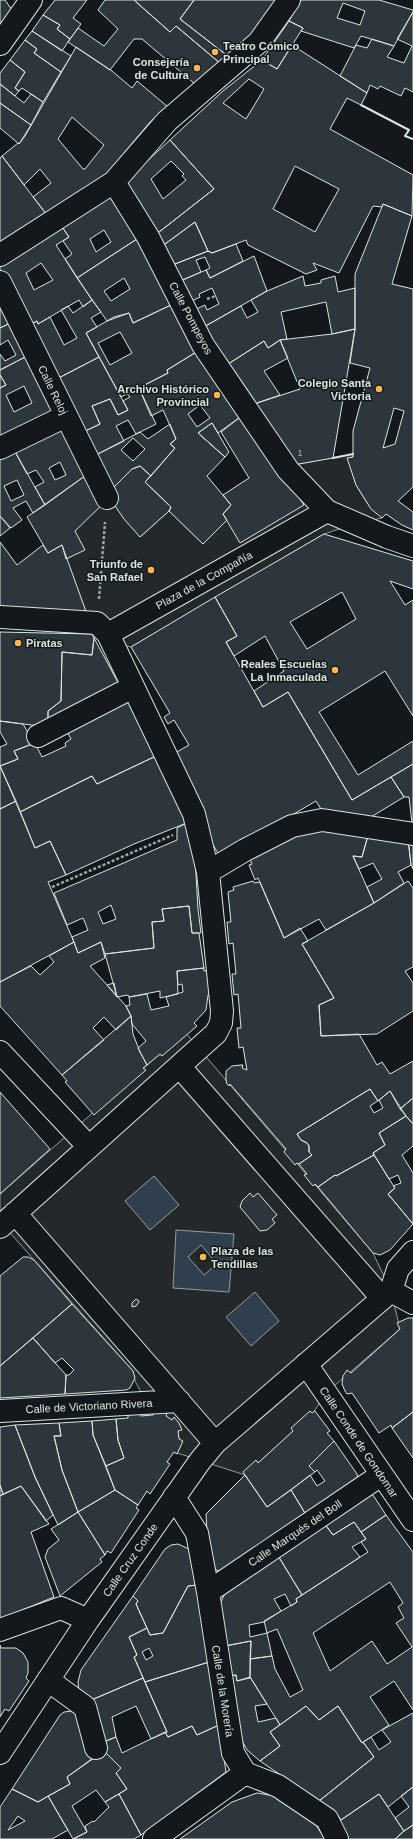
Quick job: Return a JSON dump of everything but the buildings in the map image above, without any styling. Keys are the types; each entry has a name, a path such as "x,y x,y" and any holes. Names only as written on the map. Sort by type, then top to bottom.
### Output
{"street":[{"path":"0,255 114,182 167,121 259,42 290,0"},
{"path":"0,44 25,3"},
{"name":"Calle Pompeyos","path":"114,182 148,237 203,345 320,515"},
{"name":"Calle Reloj","path":"0,282 107,498"},
{"path":"0,448 66,416"},
{"path":"320,515 354,524 413,546"},
{"name":"Plaza de la Compañía","path":"102,629 320,515"},
{"path":"0,617 102,629 133,687 194,814 208,872 222,1011 222,1023 216,1033 8,1220 179,1401 215,1443 387,1294 398,1269 413,1252"},
{"path":"38,736 133,687"},
{"path":"208,872 245,850 292,826 322,820 413,834"},
{"path":"0,1052 89,1147"},
{"path":"180,1066 387,1294 413,1303"},
{"name":"Calle Conde de Gondomar","path":"306,1364 413,1520"},
{"name":"Calle de Victoriano Rivera","path":"0,1412 179,1401"},
{"name":"Calle Cruz Conde","path":"0,1753 88,1620 174,1497 215,1443"},
{"name":"Calle Marqués del Boll","path":"208,1592 381,1475"},
{"name":"Calle de la Morería","path":"174,1497 197,1533 208,1592 233,1753 246,1773"},
{"path":"0,1630 61,1608 88,1620"},
{"path":"48,1680 85,1707 96,1748"},
{"path":"154,1839 246,1773 278,1786 327,1819 337,1839"}],"path":[{"path":"102,629 107,498"},
{"path":"52,887 177,834"}],"shaded area":[{"path":"353,454 353,457 348,458 356,485 367,503 382,518 354,524 324,534 131,647 102,639 88,617 66,559 75,531 107,494 140,537 169,511 203,544 227,520 284,476 293,465"},
{"name":"Plaza de las Tendillas","path":"185,1032 373,1253 391,1291 400,1329 326,1393 313,1413 245,1475 174,1452 179,1439 177,1427 166,1416 153,1415 135,1381 133,1371 3,1225 0,1217 0,1194"}],"water":[{"path":"154,1176 179,1205 150,1230 125,1201"},
{"path":"176,1230 234,1234 229,1292 173,1288","holes":["201,1245 217,1264 204,1275 188,1257"]},
{"path":"255,1292 279,1321 251,1346 226,1317"}],"wall":[{"path":"361,105 409,130 405,136 413,139"},
{"path":"333,458 353,454"}],"place":[{"name":"Teatro Cómico Principal","path":"215,52"},
{"name":"Consejería de Cultura","path":"197,68"},
{"name":"Colegio Santa Victoria","path":"379,389"},
{"name":"Archivo Histórico Provincial","path":"217,395"},
{"name":"Triunfo de San Rafael","path":"151,570"},
{"name":"Piratas","path":"18,643"},
{"name":"Reales Escuelas La Inmaculada","path":"335,670"},
{"name":"Plaza de las Tendillas","path":"203,1257"}]}
